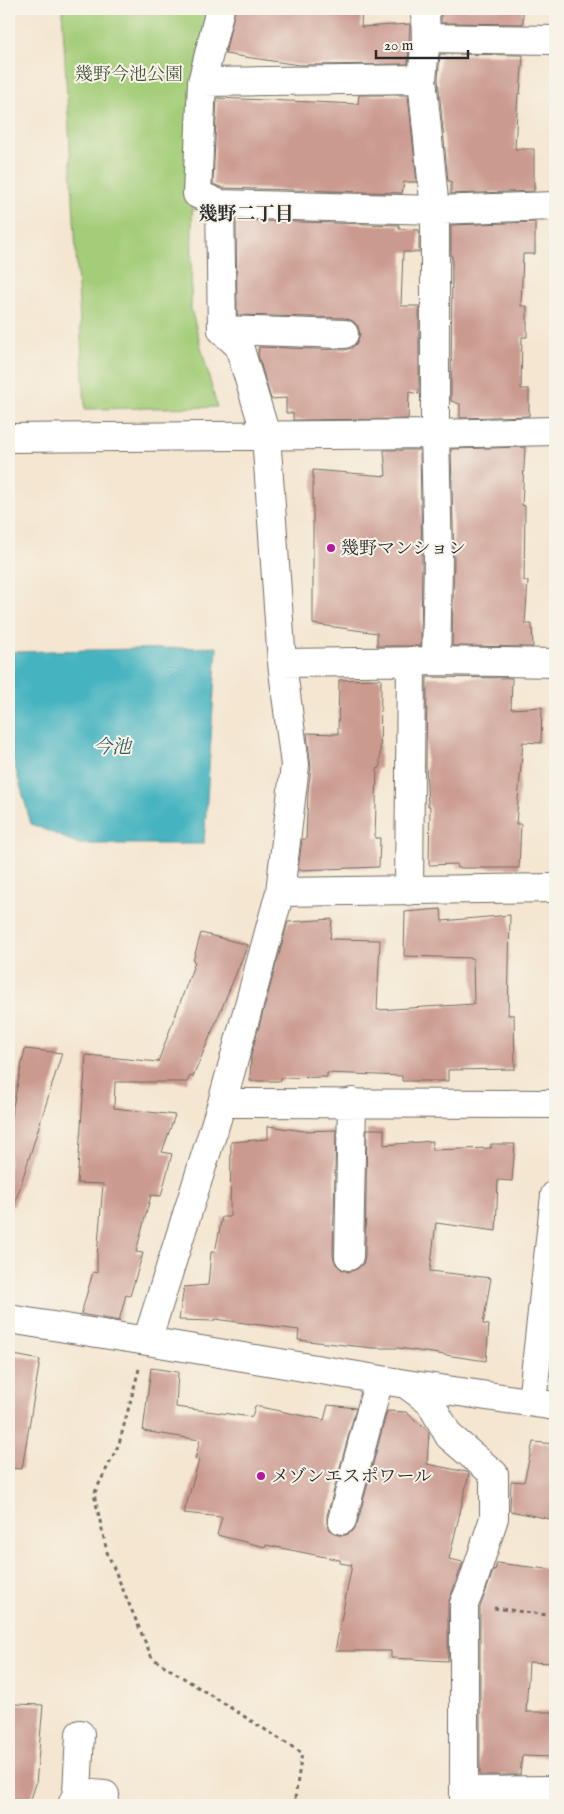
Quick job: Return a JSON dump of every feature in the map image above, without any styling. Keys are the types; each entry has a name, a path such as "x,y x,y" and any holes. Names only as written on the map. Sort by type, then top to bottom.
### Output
{"street":[{"path":"220,9 202,82 197,194 220,204 435,210 555,206"},
{"path":"409,891 424,661 438,560 435,434 435,210 422,79 426,38 425,9"},
{"path":"426,38 555,40"},
{"path":"202,82 422,79"},
{"path":"147,1340 222,1103 280,892 295,764 282,663 266,435 239,346 222,330 220,204"},
{"path":"222,330 344,334"},
{"path":"9,438 555,431"},
{"path":"282,663 424,661 555,663"},
{"path":"280,892 555,888"},
{"path":"350,1256 352,1102"},
{"path":"222,1103 555,1104"},
{"path":"9,1319 147,1340 378,1380 544,1404 555,1195"},
{"path":"342,1520 378,1380"},
{"path":"406,1384 430,1402 449,1436 494,1474 494,1518 464,1604 465,1798 555,1790"},
{"path":"80,1734 74,1799 105,1795"}],"path":[{"path":"147,1340 119,1444 94,1494 107,1552 152,1658 302,1753 294,1805"},
{"path":"464,1604 555,1616"}],"green space":[{"name":"幾野今池公園","path":"62,9 209,9 194,77 191,309 217,407 85,409"}],"water":[{"name":"今池","path":"217,647 204,844 79,844 31,824 9,745 9,652"}],"building":[{"path":"235,9 362,9 361,27 410,24 408,64 299,65 225,54"},
{"path":"441,9 523,9 523,24 441,23"},
{"path":"440,54 523,55 520,94 518,93 515,149 534,149 534,191 451,194 451,181 448,181 438,79"},
{"path":"359,95 408,95 417,182 404,182 402,193 223,188 213,184 217,98 358,104"},
{"path":"236,220 399,225 399,229 419,230 419,252 403,252 401,306 419,306 419,394 409,392 408,419 293,420 293,413 286,413 286,398 271,399 258,355 259,347 344,350 352,348 357,343 360,334 358,326 353,321 345,318 237,315"},
{"path":"535,222 535,254 523,254 521,306 527,306 527,337 522,337 521,389 529,389 529,416 460,418 460,404 451,401 451,225"},
{"path":"525,447 522,505 525,506 524,581 528,581 525,624 532,624 533,647 452,646 454,560 451,449"},
{"path":"384,450 420,450 421,646 377,646 377,633 313,624 313,470 386,476"},
{"path":"427,677 512,678 511,709 542,707 541,743 523,742 516,824 521,824 519,868 458,868 457,864 429,865 430,806 428,806 426,766"},
{"path":"381,679 380,768 377,769 375,838 380,838 379,867 298,870 302,839 306,839 311,767 307,733 338,734 339,680"},
{"path":"441,909 442,921 510,915 508,1015 514,1015 515,1069 448,1070 448,1081 402,1081 402,1076 327,1073 327,1077 281,1078 281,1081 250,1081 251,1055 288,922 332,919 330,939 380,940 377,1010 474,1004 473,958 404,956 405,912"},
{"path":"201,933 248,945 193,1077 190,1076 187,1082 115,1082 114,1108 175,1115 162,1152 172,1154 161,1196 151,1195 136,1252 143,1253 130,1296 126,1295 119,1321 81,1314 93,1272 97,1273 103,1184 77,1183 86,1055 158,1062 195,962 193,961"},
{"path":"25,1049 62,1053 14,1206 9,1205 9,1125"},
{"path":"268,1126 303,1131 336,1130 333,1256 336,1264 348,1272 357,1269 363,1264 365,1256 367,1129 384,1129 384,1145 433,1141 432,1150 491,1148 491,1144 515,1144 512,1181 498,1180 496,1231 436,1223 430,1271 491,1278 483,1324 489,1325 486,1361 398,1348 373,1348 298,1340 299,1330 214,1319 214,1321 179,1320 184,1287 208,1285 211,1252 215,1252 222,1217 230,1217 231,1142 268,1139"},
{"path":"9,1354 40,1360 22,1469 9,1468"},
{"path":"151,1368 178,1372 176,1407 252,1417 255,1406 324,1420 328,1405 356,1408 327,1516 327,1524 331,1531 338,1535 346,1535 353,1531 357,1524 387,1411 406,1412 429,1432 427,1464 469,1474 449,1559 463,1562 448,1604 448,1661 391,1658 391,1651 335,1651 352,1565 340,1563 340,1560 266,1545 265,1547 217,1535 222,1517 184,1513 199,1460 195,1459 200,1440 143,1431"},
{"path":"533,1442 555,1444 555,1520 510,1511 511,1481 524,1482"},
{"path":"497,1563 555,1570 555,1663 529,1662 526,1712 555,1712 555,1757 522,1756 520,1775 480,1775 480,1607"},
{"path":"14,1704 43,1705 36,1784 29,1805 9,1805 9,1727"}],"place":[{"name":"幾野マンション","path":"331,548"},
{"name":"メゾンエスポワール","path":"261,1476"}],"district":[{"name":"幾野二丁目","path":"246,213"}]}
